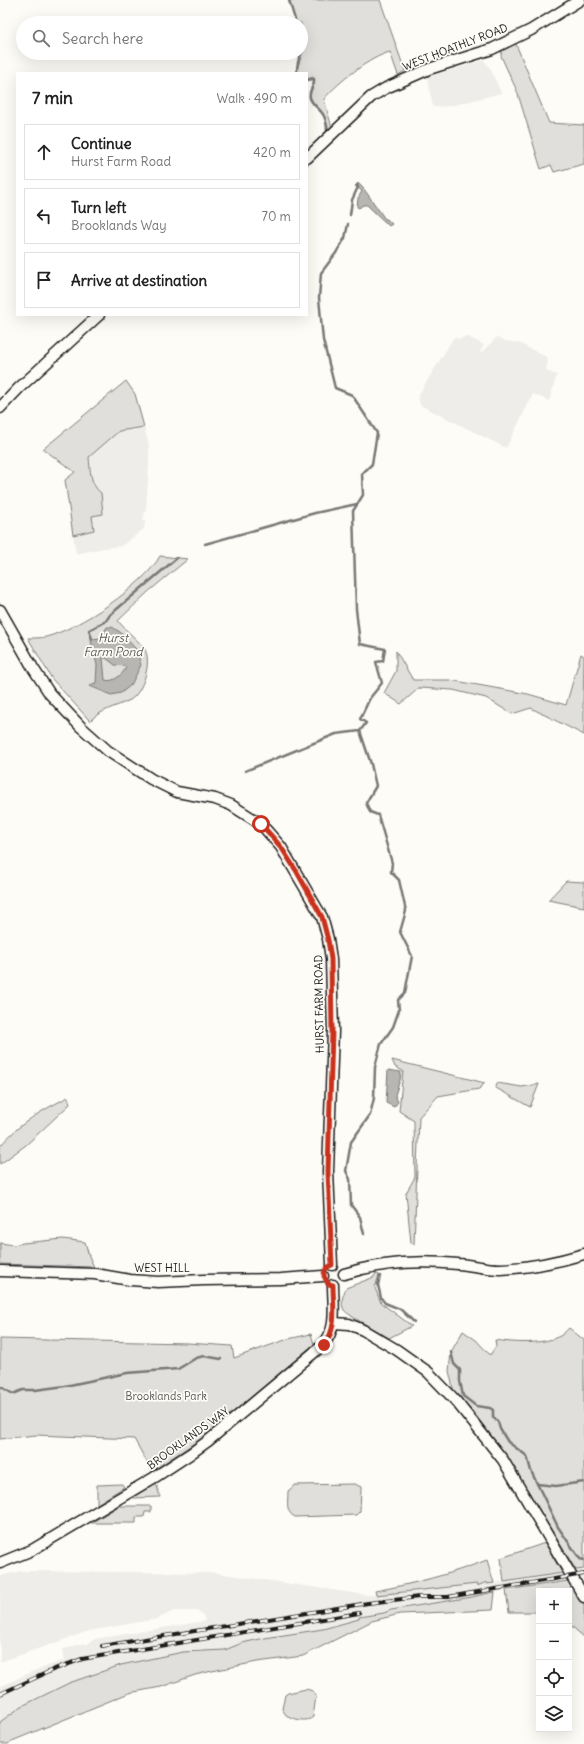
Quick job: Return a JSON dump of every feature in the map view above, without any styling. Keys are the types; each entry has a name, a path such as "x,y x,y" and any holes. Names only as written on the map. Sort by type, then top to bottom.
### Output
{"street":[{"name":"WEST HOATHLY ROAD","path":"308,157 371,97 386,88 429,69 492,49 531,30 580,0"},
{"path":"0,408 19,388 98,316"},
{"name":"HURST FARM ROAD","path":"0,610 33,668 47,689 81,727 108,751 158,783 177,792 215,799 231,805 261,824 281,847 322,917 331,959 332,1031 328,1172 332,1265"},
{"path":"344,1274 383,1264 422,1262 499,1269 519,1268 549,1263 584,1254"},
{"path":"332,1265 338,1266 342,1269 344,1274 343,1280 338,1284 333,1285 328,1284 324,1276 324,1271 332,1265"},
{"name":"WEST HILL","path":"0,1271 95,1274 130,1280 158,1282 204,1280 274,1280 324,1276"},
{"name":"BROOKLANDS WAY","path":"0,1563 32,1550 155,1477 196,1450 324,1345 329,1338 334,1322 333,1285"},
{"path":"334,1322 348,1324 363,1330 397,1350 428,1372 455,1400 504,1460 584,1597"}],"shaded area":[{"path":"484,60 491,70 501,93 451,106 433,107 427,77"},
{"path":"466,336 484,345 480,352 481,353 497,337 506,341 519,343 548,358 546,371 557,375 549,401 533,394 506,448 420,405 418,396 454,337 460,339"},
{"path":"126,381 135,394 149,445 146,509 143,519 145,521 144,529 121,546 76,554 65,480 75,473 43,449"},
{"path":"487,1560 494,1583 583,1569 584,1580 495,1592 493,1610 400,1614 372,1621 303,1656 257,1662 212,1671 195,1675 161,1687 129,1693 12,1741 8,1744 0,1744 0,1687 31,1672 65,1660 62,1650 84,1643 86,1645 95,1639 205,1621 203,1615 197,1611 174,1611 157,1619 89,1631 0,1662 0,1576 21,1571 216,1573 366,1595 375,1595 375,1591 460,1571"}],"green space":[{"path":"288,0 380,0 405,71 398,75 390,52 373,59 354,71 324,99 332,128 329,130 324,115 311,98 310,94 315,83 313,77 308,79 308,72 297,72 300,60 308,60 308,16 294,16"},
{"path":"515,42 549,123 584,125 584,164 554,172 551,165 541,169 517,91 501,56 502,48"},
{"path":"126,381 135,394 144,427 119,431 89,457 90,472 93,481 97,490 101,493 103,514 92,516 94,530 73,535 65,480 75,472 43,449"},
{"path":"160,556 188,559 148,592 118,621 141,644 147,653 147,668 143,684 135,696 130,700 103,711 90,721 52,679 28,638 46,637 92,616 140,580"},
{"path":"396,651 413,680 450,680 528,694 566,705 581,654 584,656 584,735 531,708 512,714 486,698 453,690 419,688 401,704 384,693 396,671"},
{"path":"566,881 584,882 584,907 548,900"},
{"path":"392,1060 485,1083 479,1089 438,1096 419,1117 414,1244 411,1243 406,1193 415,1177 414,1121 399,1111 403,1071 395,1067"},
{"path":"497,1083 522,1087 539,1084 530,1107 496,1088"},
{"path":"68,1097 70,1104 26,1145 0,1164 0,1146 16,1130 49,1107"},
{"path":"63,1239 85,1242 94,1267 0,1264 0,1243 14,1245"},
{"path":"376,1273 379,1275 375,1288 381,1303 412,1326 389,1338 357,1320 344,1310 342,1305 346,1288 374,1277"},
{"path":"569,1328 584,1340 584,1569 576,1570 508,1458 475,1414 454,1392 449,1371 451,1352 463,1331 476,1340 490,1355 496,1346 495,1340 510,1342 545,1341 560,1336"},
{"name":"Brooklands Park","path":"311,1334 314,1344 205,1436 152,1471 134,1439 36,1435 0,1439 0,1339 187,1343 232,1346 234,1358 288,1339"},
{"path":"156,1483 160,1497 133,1498 133,1497"},
{"path":"122,1484 124,1487 97,1504 97,1485"},
{"path":"355,1484 361,1487 360,1511 356,1515 295,1517 288,1509 288,1491 295,1485"},
{"path":"119,1506 151,1506 151,1512 145,1512 144,1517 136,1517 136,1523 91,1523"},
{"path":"545,1543 562,1573 504,1582 501,1558"},
{"path":"487,1560 494,1583 487,1584 487,1582 477,1586 477,1584 376,1595 375,1591 432,1578"},
{"path":"568,1581 570,1584 584,1586 584,1637 572,1627 572,1588 536,1588 536,1612 509,1612 506,1590"},
{"path":"495,1592 493,1610 400,1614 372,1621 303,1656 257,1662 212,1671 195,1675 161,1687 129,1693 12,1741 8,1744 0,1744 0,1722 22,1706 69,1683 121,1665 183,1652 225,1650 242,1643 323,1629 359,1619 359,1617 384,1613 391,1610"},
{"path":"306,1689 313,1691 316,1696 313,1717 304,1720 292,1718 286,1715 282,1709 285,1695"}],"water":[{"path":"358,183 364,189 385,219 392,224 389,226 367,205 363,205 359,208 357,207 358,198 362,191 355,186"},
{"name":"Hurst Farm Pond","path":"107,627 112,627 120,632 136,649 141,665 131,685 121,693 111,695 90,686 96,683 97,665 91,641 92,639 101,638","holes":["103,658 106,658 115,665 125,666 126,668 120,676 108,681 105,680"]},
{"path":"388,1070 401,1072 395,1095 398,1102 394,1107 386,1103"}],"waterway":[{"path":"289,0 294,16"},
{"path":"297,72 299,60"},
{"path":"308,80 314,79 310,98 323,115 326,122 327,132"},
{"path":"350,215 352,200 358,187 357,185"},
{"path":"245,771 336,734 360,731 366,723 360,719 370,698 382,683 376,662 383,661 385,649 360,644 356,609 353,511 363,495 362,474 372,464 377,433 352,395 335,388 323,340 319,298 321,273 345,238 348,224"},
{"path":"205,544 315,513 357,504"},
{"path":"92,639 89,630 106,621 110,615 177,558"},
{"path":"360,731 371,764 376,786 366,803 370,812 378,815 392,863 391,872 399,880 406,911 400,932 412,956 405,993 398,1000 399,1010 393,1027 381,1044 375,1067 374,1098 370,1115 351,1142 346,1171 350,1179 351,1205 360,1217 364,1234"},
{"path":"380,1276 378,1285 381,1298 385,1303 400,1309 414,1322"},
{"path":"451,1352 454,1364 460,1370 460,1381 463,1396 476,1406 490,1408 493,1410 493,1417 498,1422 500,1429 508,1442 527,1456 531,1471 558,1527 580,1559 584,1560"},
{"path":"0,1386 13,1394 23,1390 65,1386 127,1373 178,1369 196,1358 204,1356 221,1359"},
{"path":"537,1484 556,1486 584,1482"}],"railway":[{"path":"102,1646 368,1603 419,1597 448,1597 584,1574"},
{"path":"0,1694 55,1669 82,1659 359,1613"}],"route":[{"path":"261,824 281,847 322,917 331,959 332,1031 328,1172 332,1265 324,1271 324,1276 328,1284 333,1285 334,1322 329,1338 324,1345"}]}
